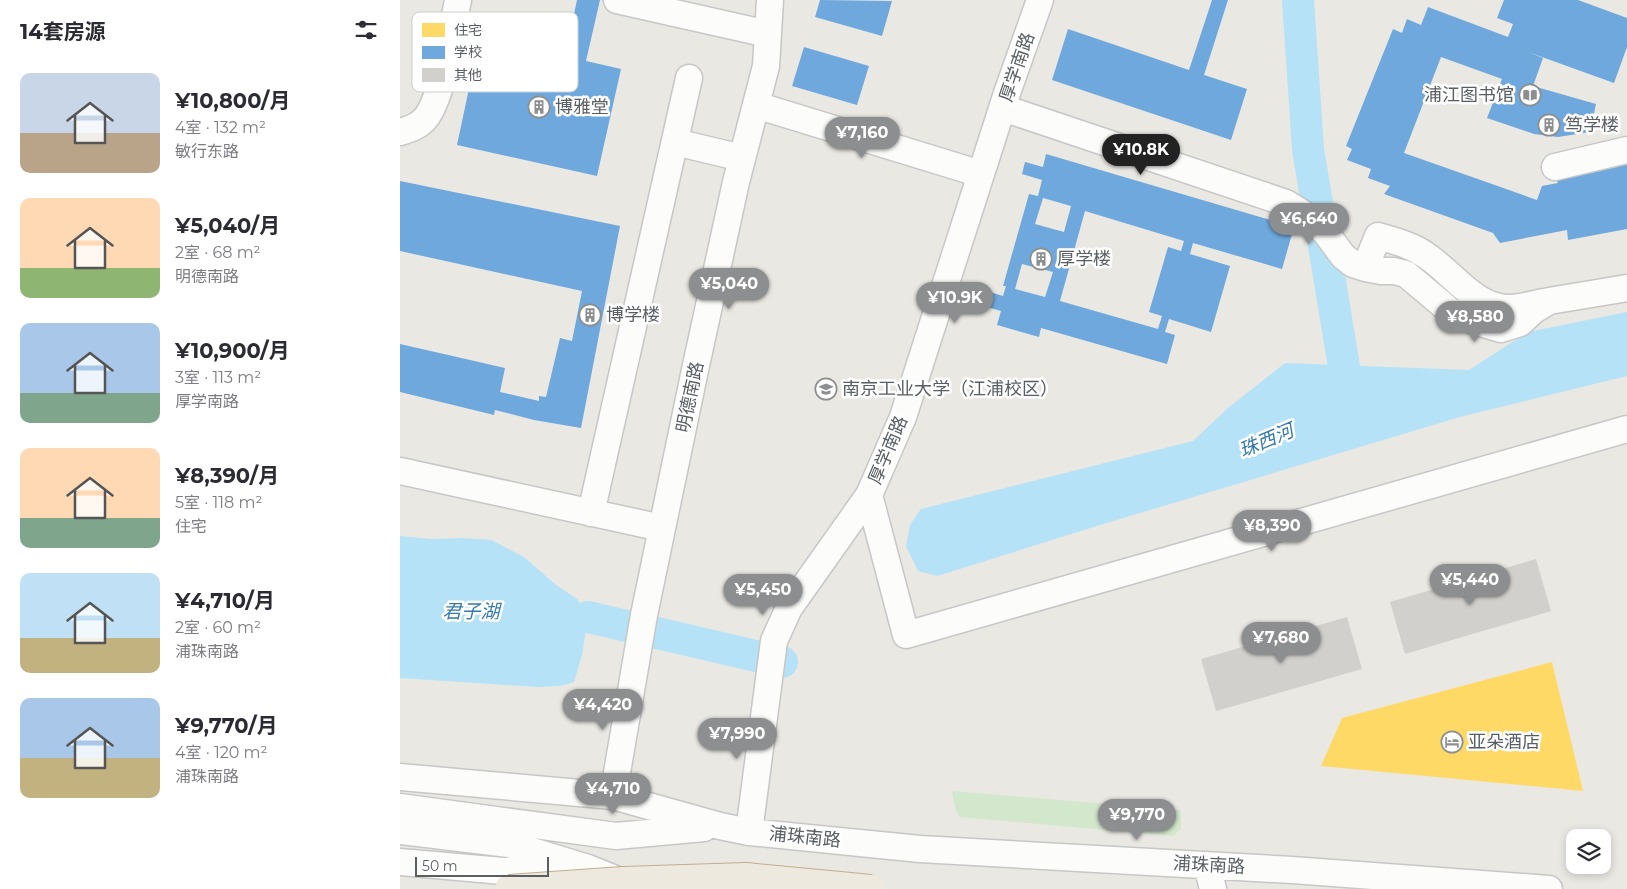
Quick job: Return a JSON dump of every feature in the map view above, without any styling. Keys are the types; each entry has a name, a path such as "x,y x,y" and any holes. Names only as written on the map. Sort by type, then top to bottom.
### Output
{"highway":[{"path":"509,889 623,881 746,877 871,889"}],"street":[{"path":"617,0 768,34"},
{"name":"明德南路","path":"613,796 644,615 697,361 742,158 766,66 770,0"},
{"name":"厚学南路","path":"749,832 774,641 789,608 869,495 903,417 981,174 1040,0"},
{"path":"591,512 689,78"},
{"path":"400,132 414,128 425,119 439,92"},
{"path":"756,105 981,174"},
{"path":"1003,108 1276,200 1296,209 1313,220 1354,262 1381,271 1394,271 1406,274 1450,311 1477,322 1501,328 1520,323 1534,310 1549,301 1627,288"},
{"path":"675,142 742,158"},
{"path":"1555,167 1627,150"},
{"path":"869,495 906,635 1627,429"},
{"path":"400,471 662,528"},
{"name":"浦珠南路","path":"400,777 613,796 720,826 749,832 920,849 1210,877 1549,889"},
{"name":"浦珠南路","path":"400,807 616,836 720,826"},
{"path":"400,831 509,844 588,868 640,889"},
{"path":"400,862 503,871 588,868"}],"green space":[{"path":"952,791 1181,810 1181,829 1173,836 959,817"}],"water":[{"name":"珠西河","path":"1627,312 1627,376 1460,417 937,576 918,571 906,546 910,525 921,509 1193,441 1228,408 1285,363 1469,370 1528,332"},
{"name":"君子湖","path":"400,536 431,539 463,538 491,540 524,557 556,585 577,599 588,617 582,655 574,682 560,686 537,687 400,678"}],"building: 住宅":[{"name":"亚朵酒店","path":"1552,662 1583,791 1321,766 1342,718"}],"building: 学校":[{"name":"博雅堂","path":"577,0 600,0 586,61 621,69 597,176 457,145 468,92 578,92 578,12 574,12"},
{"path":"820,0 892,1 882,36 815,17"},
{"path":"1212,0 1228,0 1204,75 1247,89 1231,140 1052,80 1068,29 1189,70"},
{"name":"笃学楼","path":"1504,0 1578,0 1627,18 1627,47 1614,83 1528,52 1543,58 1533,86 1596,104 1590,132 1558,137 1534,134 1487,118 1502,79 1441,57 1404,153 1537,200 1542,186 1558,183 1555,176 1627,163 1627,229 1568,240 1567,230 1500,243 1493,233 1384,194 1390,186 1368,178 1371,169 1347,160 1352,149 1346,146 1393,29 1402,33 1407,19 1421,25 1428,7 1508,37 1513,24 1497,18"},
{"path":"804,47 869,66 857,105 792,86"},
{"name":"厚学楼","path":"1046,154 1294,227 1282,269 1193,243 1190,254 1230,266 1211,332 1169,319 1165,332 1175,335 1167,364 1041,328 1039,337 997,325 1001,311 983,306 987,291 1003,296 1006,286 1003,286 1029,194 1038,196 1042,180 1022,174 1025,162 1043,167","holes":["1043,198 1071,206 1064,232 1035,224","1085,211 1184,241 1181,251 1168,247 1149,312 1162,316 1158,329 1060,301","1022,264 1053,272 1045,297 1015,289"]},
{"name":"博学楼","path":"400,181 620,226 581,428 534,420 495,410 494,415 400,392 400,344 505,368 500,392 539,401 539,396 546,397 560,338 572,341 582,291 400,251"}],"building: 其他":[{"path":"1536,559 1551,611 1405,654 1390,602"},
{"path":"1347,617 1362,669 1216,711 1201,659"}],"waterway":[{"path":"1298,0 1308,149 1351,409"},
{"path":"588,617 782,662"}],"place":[{"name":"浦江图书馆","path":"1530,95"},
{"name":"博雅堂","path":"539,107"},
{"name":"笃学楼","path":"1549,125"},
{"name":"厚学楼","path":"1041,259"},
{"name":"博学楼","path":"590,315"},
{"name":"南京工业大学（江浦校区）","path":"826,389"},
{"name":"亚朵酒店","path":"1452,742"}]}
